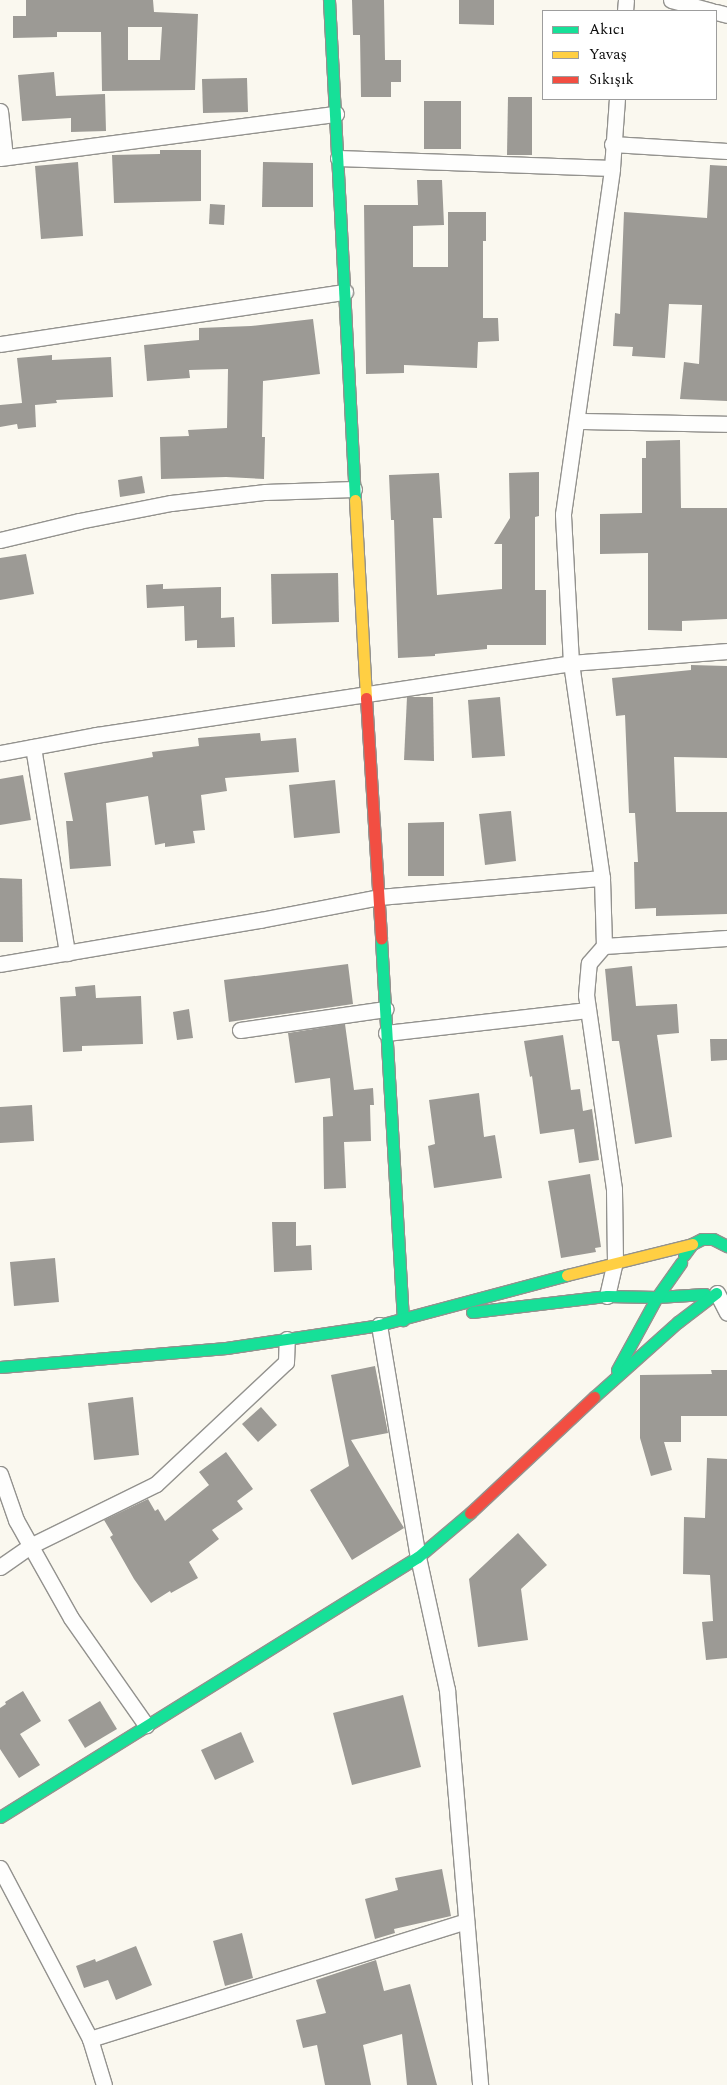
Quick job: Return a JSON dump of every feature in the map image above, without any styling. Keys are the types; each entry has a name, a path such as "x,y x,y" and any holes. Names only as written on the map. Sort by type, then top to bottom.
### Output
{"street":[{"path":"329,0 354,489 402,1320"},
{"path":"671,0 708,10"},
{"path":"604,946 602,878 571,662 563,514 612,168 612,144 617,100"},
{"path":"0,111 3,157 336,114"},
{"path":"612,144 727,151"},
{"path":"338,158 612,168"},
{"path":"0,344 345,292"},
{"path":"577,420 727,424"},
{"path":"0,540 80,521 171,503 265,492 354,489"},
{"path":"0,753 366,693 571,662 727,651"},
{"path":"34,747 67,953"},
{"path":"0,964 260,920 379,897 602,878"},
{"path":"606,1296 615,1262 614,1189 586,995 588,963 604,946 727,938"},
{"path":"240,1030 385,1009"},
{"path":"386,1033 588,1010"},
{"path":"0,1367 226,1348 379,1325 615,1262 692,1244 702,1239 713,1238 727,1233"},
{"path":"713,1238 727,1246"},
{"path":"613,1379 628,1346 657,1297 681,1262 685,1252 692,1244"},
{"path":"681,1262 686,1281 695,1290 720,1291"},
{"path":"402,1320 606,1296 657,1297 720,1291"},
{"path":"720,1291 727,1313"},
{"path":"0,1817 146,1724 418,1557 458,1524 613,1379 678,1322 720,1291"},
{"path":"379,1325 418,1557 447,1690 480,2085"},
{"path":"0,1567 30,1546 156,1484 286,1362 287,1339"},
{"path":"0,1474 16,1520 71,1618 146,1724"},
{"path":"0,1868 90,2038 104,2085"},
{"path":"90,2038 466,1920"}],"building":[{"path":"26,0 153,0 154,12 198,14 195,90 102,91 101,32 57,32 57,37 13,38 13,16 26,16","holes":["128,27 162,27 160,60 128,60"]},
{"path":"352,0 384,0 385,60 401,60 401,82 391,82 391,97 361,97 360,35 353,35"},
{"path":"459,0 494,0 494,25 459,24"},
{"path":"54,72 56,96 105,94 106,131 71,132 71,118 22,121 18,75"},
{"path":"247,78 248,112 203,113 202,79"},
{"path":"508,97 532,97 532,155 507,155"},
{"path":"424,101 461,101 461,149 424,149"},
{"path":"160,150 201,150 201,201 114,203 112,155 160,154"},
{"path":"78,162 83,236 41,239 35,166"},
{"path":"263,162 313,163 313,207 262,207"},
{"path":"710,165 727,166 727,401 680,399 684,362 699,364 702,305 669,304 665,358 632,356 633,347 613,346 615,313 620,314 624,212 707,218"},
{"path":"417,180 442,180 444,225 413,226 413,267 448,267 448,212 486,212 486,241 483,241 483,318 498,318 499,341 478,342 477,368 404,365 404,373 366,374 364,205 418,205"},
{"path":"210,204 225,205 224,225 209,224"},
{"path":"313,319 320,374 263,381 262,437 265,437 264,479 226,477 161,479 160,437 189,436 188,430 227,428 228,369 189,370 190,378 147,381 144,345 199,340 199,328 251,326"},
{"path":"52,355 52,360 111,357 113,397 56,400 57,403 35,405 36,427 18,429 17,424 0,427 0,405 22,403 17,358"},
{"path":"680,440 681,508 727,508 727,619 682,621 682,631 648,630 648,553 600,554 600,514 642,513 642,458 646,458 646,441"},
{"path":"539,472 539,516 535,517 535,590 546,590 546,645 487,645 487,649 435,654 435,656 398,658 394,520 391,520 389,475 439,473 442,518 433,518 437,595 502,589 502,544 494,544 510,518 509,473"},
{"path":"142,476 145,493 120,497 118,480"},
{"path":"26,554 34,594 0,600 0,558"},
{"path":"338,573 339,622 272,624 271,574"},
{"path":"163,584 163,589 221,587 221,618 234,617 235,647 197,648 197,640 185,641 184,606 147,608 146,585"},
{"path":"691,665 727,666 727,758 674,757 676,812 727,812 727,914 656,916 656,908 635,909 634,862 638,862 635,813 629,813 625,715 616,716 612,678 691,670"},
{"path":"407,697 433,697 434,761 404,760"},
{"path":"500,697 505,756 472,758 468,700"},
{"path":"260,733 261,741 296,738 299,772 225,778 227,791 201,795 205,830 193,831 195,843 165,847 165,843 155,845 148,796 106,803 111,866 70,869 66,821 73,821 64,773 153,757 152,752 199,746 198,738"},
{"path":"23,775 31,820 0,825 0,779"},
{"path":"335,780 340,833 294,838 289,785"},
{"path":"511,811 516,861 485,865 479,814"},
{"path":"444,822 444,876 408,876 408,823"},
{"path":"0,878 22,879 23,942 0,942"},
{"path":"348,964 353,1004 229,1022 224,980"},
{"path":"632,966 636,1006 677,1004 679,1033 657,1035 672,1137 635,1144 619,1041 612,1041 605,969"},
{"path":"95,985 96,998 141,996 143,1044 82,1046 82,1051 63,1052 60,997 76,996 75,987"},
{"path":"189,1009 193,1038 177,1040 173,1012"},
{"path":"345,1024 354,1090 373,1088 374,1105 370,1105 371,1141 344,1142 346,1188 324,1189 323,1117 333,1116 330,1078 295,1083 288,1033"},
{"path":"563,1035 571,1090 580,1089 583,1111 592,1109 599,1160 579,1163 574,1129 540,1134 532,1076 530,1077 524,1041"},
{"path":"710,1039 727,1039 727,1060 711,1061"},
{"path":"479,1093 484,1137 495,1135 502,1178 434,1188 428,1146 435,1144 429,1100"},
{"path":"32,1105 34,1141 0,1143 0,1107"},
{"path":"590,1174 601,1247 595,1248 596,1252 561,1258 548,1181"},
{"path":"272,1222 296,1222 296,1246 311,1245 312,1270 274,1272"},
{"path":"55,1258 59,1302 14,1306 10,1262"},
{"path":"375,1366 388,1433 351,1440 404,1528 352,1560 310,1490 349,1466 331,1375"},
{"path":"711,1370 727,1370 727,1416 681,1416 681,1442 664,1442 672,1470 651,1476 640,1438 640,1375 712,1374"},
{"path":"133,1397 139,1455 94,1460 88,1403"},
{"path":"261,1407 277,1425 258,1442 242,1424"},
{"path":"226,1452 253,1489 237,1501 243,1509 212,1530 219,1539 189,1562 198,1578 171,1593 170,1591 151,1603 134,1579 110,1537 113,1535 104,1520 148,1499 155,1511 158,1509 165,1521 209,1485 199,1472"},
{"path":"707,1458 727,1459 727,1658 706,1660 702,1622 713,1621 710,1575 683,1574 684,1517 705,1518"},
{"path":"518,1533 547,1565 521,1589 528,1640 478,1647 469,1579"},
{"path":"23,1691 41,1721 20,1734 40,1765 19,1778 0,1749 0,1708 6,1704 5,1702"},
{"path":"403,1695 421,1767 352,1785 333,1713"},
{"path":"100,1701 117,1729 85,1748 68,1720"},
{"path":"241,1732 254,1762 215,1780 201,1750"},
{"path":"442,1869 451,1916 394,1929 395,1933 375,1939 365,1899 398,1890 395,1878"},
{"path":"242,1933 253,1978 225,1986 213,1941"},
{"path":"136,1946 152,1985 116,2000 108,1980 84,1988 76,1966 95,1959 96,1962"},
{"path":"376,1960 384,1991 410,1984 437,2085 407,2085 402,2034 363,2045 371,2085 325,2085 317,2045 303,2048 296,2020 326,2013 316,1980"}],"traffic: fast":[{"path":"329,0 355,500"},
{"path":"381,939 403,1320"},
{"path":"684,1255 692,1244 702,1239 713,1239 727,1246"},
{"path":"617,1370 657,1297 681,1263"},
{"path":"0,1367 226,1348 379,1325 567,1275"},
{"path":"594,1397 678,1322 716,1293"},
{"path":"472,1312 607,1296 657,1297 705,1294"},
{"path":"0,1817 418,1557 470,1513"}],"traffic: slow":[{"path":"355,500 366,698"},
{"path":"567,1275 692,1244"}],"traffic: jam":[{"path":"366,698 381,939"},
{"path":"470,1513 594,1397"}]}
